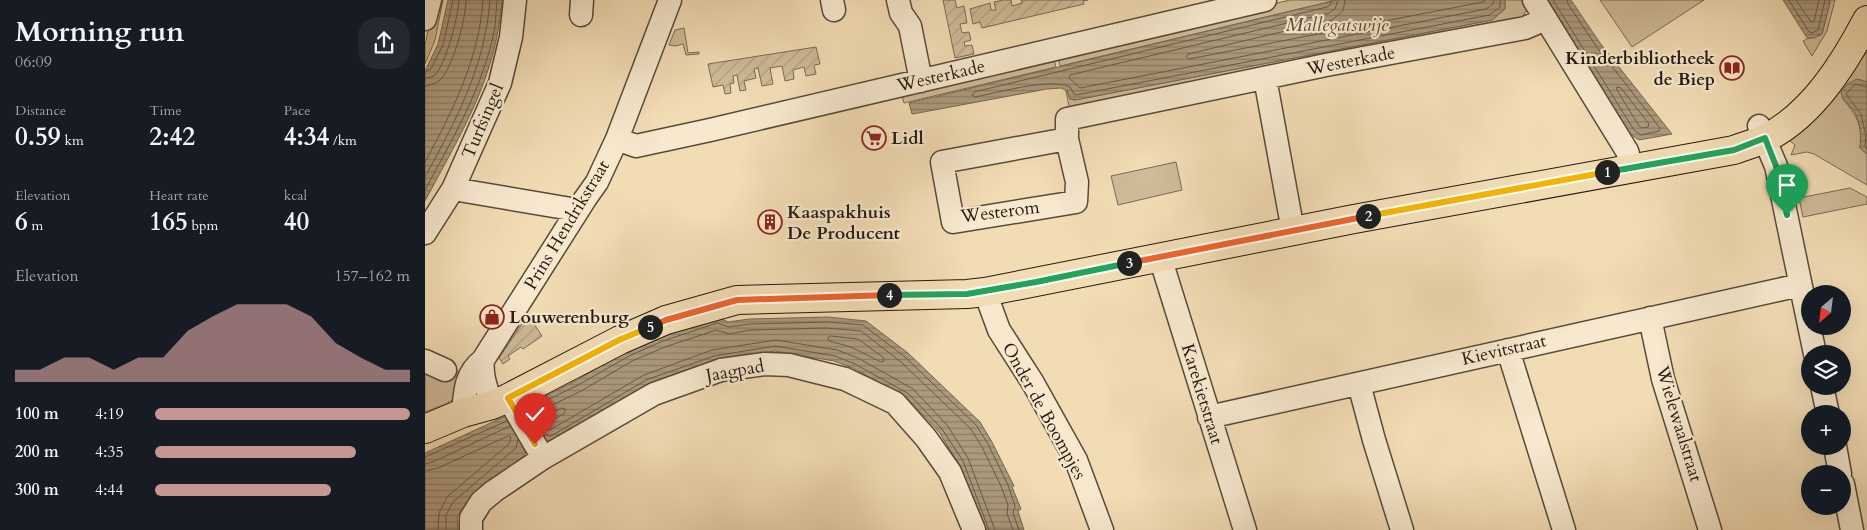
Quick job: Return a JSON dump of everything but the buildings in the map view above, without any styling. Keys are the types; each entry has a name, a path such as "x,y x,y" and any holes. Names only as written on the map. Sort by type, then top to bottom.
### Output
{"main road":[{"path":"1762,132 1811,82 1832,54 1859,0"},
{"path":"425,429 463,413 505,404 619,340 666,320 737,300 985,292 1228,243 1644,165 1702,145 1762,132 1792,120 1834,77 1867,20"}],"street":[{"path":"425,19 430,0"},
{"name":"Turfsingel","path":"425,233 453,189 504,70 515,0"},
{"name":"Prins Hendrikstraat","path":"463,413 467,383 474,367 483,360 577,210 597,182 617,139 670,0"},
{"path":"898,0 901,13 910,26 921,81"},
{"name":"Westerkade","path":"617,139 636,146 1265,0"},
{"path":"1534,0 1627,151 1644,165"},
{"name":"Westerkade","path":"1067,129 1265,78 1525,28 1546,19"},
{"path":"1265,78 1293,231"},
{"name":"Westerom","path":"1067,129 1077,182 1076,202 953,222 942,162 1067,129"},
{"path":"1762,132 1776,166 1813,345"},
{"path":"453,189 577,210"},
{"name":"Karekietstraat","path":"1160,257 1245,530"},
{"name":"Kievitstraat","path":"1209,416 1800,285"},
{"name":"Onder de Boompjes","path":"985,292 999,330 1033,383 1076,460 1103,530"},
{"name":"Wielewaalstraat","path":"1650,318 1663,378 1710,530"},
{"path":"1508,350 1564,530"},
{"path":"483,360 483,380 505,404 539,451"},
{"path":"425,361 445,370"},
{"name":"Jaagpad","path":"471,530 471,518 481,502 539,451 654,394 721,370 765,364 789,365 845,379 895,403 926,438 950,472 973,530"},
{"path":"1359,384 1402,530"},
{"path":"1849,515 1852,530"}],"shaded area":[{"path":"435,0 443,0 435,40 425,64 425,45"},
{"path":"943,0 955,0 957,8 964,6 967,23 960,24 962,33 969,32 971,40 964,42 965,46 972,45 974,54 955,58"},
{"path":"1011,0 1012,6 1022,3 1021,0 1088,0 1083,1 1084,4 982,28 980,22 973,24 970,9 990,3 991,10 996,10 994,2"},
{"path":"1290,0 1337,0 1060,66 1057,54"},
{"path":"1505,0 1521,0 1527,8 1522,19 1070,112 1066,91 1070,99 1075,100 1492,20 1505,9"},
{"path":"1600,0 1704,0 1632,47"},
{"path":"1829,0 1835,0 1827,31 1812,56 1803,41 1822,34"},
{"path":"684,28 688,53 699,52 699,54 686,55 683,44 669,45 675,30"},
{"path":"816,47 820,64 814,65 816,74 806,76 804,67 793,70 794,79 785,81 782,66 770,68 773,84 762,86 758,68 754,69 756,78 744,81 746,90 740,91 737,75 733,76 734,83 730,84 731,93 725,94 723,85 713,87 708,64"},
{"path":"1867,52 1867,82 1857,79 1842,98 1855,115 1859,126 1860,148 1867,154 1867,185 1814,154 1807,152 1791,155 1795,145 1789,140 1816,116"},
{"path":"1053,55 1056,67 904,103 900,90"},
{"path":"1176,162 1182,190 1118,205 1111,176"},
{"path":"1850,188 1867,197 1867,204 1803,217 1799,198"},
{"path":"528,315 542,336 523,349 521,347 508,356 510,359 503,364 499,358"},
{"path":"425,368 451,369 459,372 453,399 446,404 425,412"}],"water":[{"path":"448,0 502,0 493,55 475,105 425,201 425,71 438,44"},
{"name":"Mallegatswije","path":"1337,0 1505,0 1505,9 1492,20 1075,100 1070,99 1067,91 1061,88 912,114 909,103"},
{"path":"1547,0 1571,0 1600,43 1672,134 1639,140 1630,134"},
{"path":"1783,0 1829,0 1822,34 1814,38 1807,38"},
{"path":"1857,79 1867,82 1867,154 1860,148 1861,140 1858,119 1843,99 1841,92 1847,84"},
{"path":"718,317 728,322 749,319 828,317 866,321 908,353 980,422 1014,486 1012,487 1021,509 1018,511 1024,530 984,530 958,463 939,432 907,398 853,368 834,361 775,351 715,360 552,441 547,442 540,439 528,448 524,456 462,509 457,517 458,530 425,530 425,453 508,415 577,380 626,351 661,336"}],"place":[{"name":"Kinderbibliotheek de Biep","path":"1732,68"},
{"name":"Lidl","path":"874,138"},
{"name":"Kaaspakhuis De Producent","path":"770,222"},
{"name":"Louwerenburg","path":"492,317"}],"route":[{"path":"535,444 508,398 619,340 666,320 737,300 985,292 1354,218 1734,150 1765,138 1776,166 1787,215"}]}
